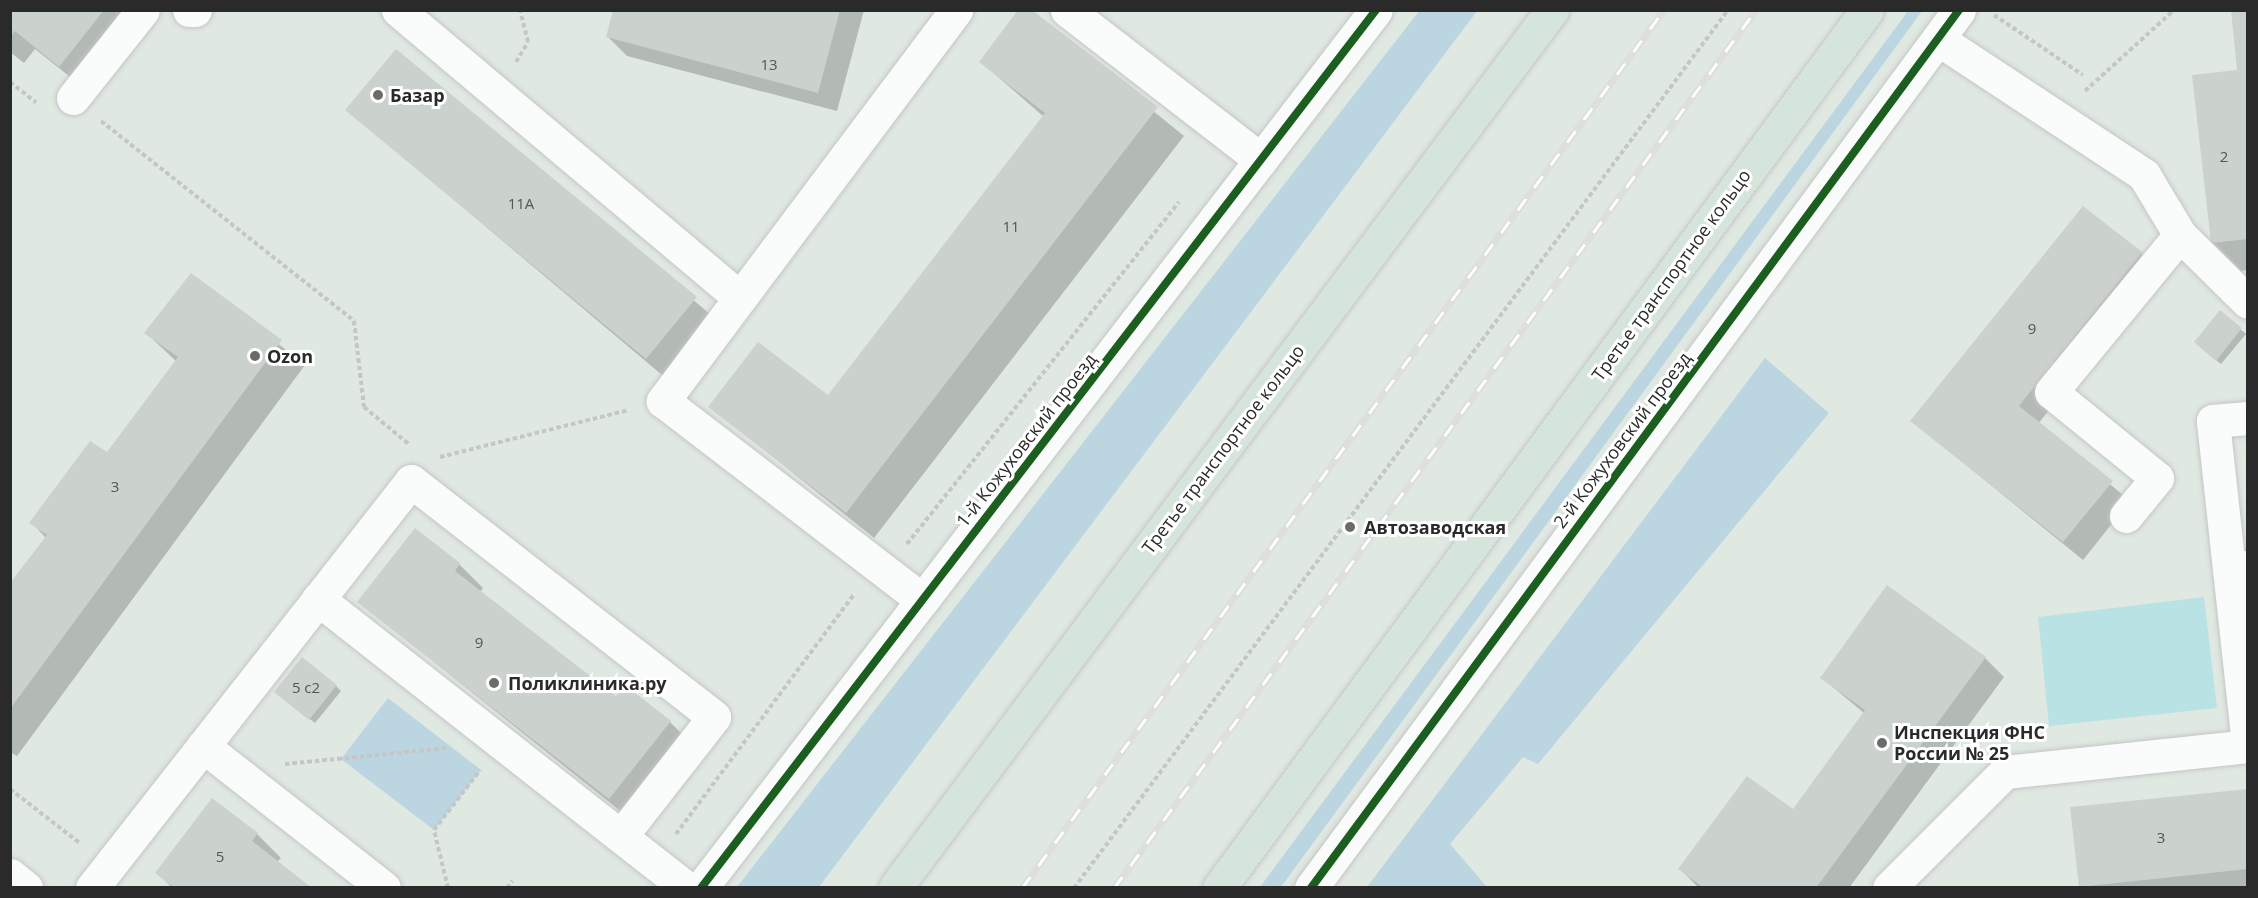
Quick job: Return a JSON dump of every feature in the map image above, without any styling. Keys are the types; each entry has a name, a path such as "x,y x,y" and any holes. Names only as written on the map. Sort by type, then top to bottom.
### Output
{"main road":[{"name":"Третье транспортное кольцо","path":"895,888 1552,10"},
{"name":"Третье транспортное кольцо","path":"1220,888 1867,10"}],"street":[{"path":"73,98 143,10"},
{"path":"189,10 195,10"},
{"path":"398,10 740,298"},
{"path":"922,600 883,566 663,401 956,10"},
{"path":"1067,10 1261,160"},
{"name":"1-й Кожуховский проезд","path":"700,888 1376,10"},
{"name":"2-й Кожуховский проезд","path":"1311,888 1959,10"},
{"path":"1938,39 2144,175 2180,235 2247,302"},
{"path":"2126,516 2157,478 2051,392 2180,235"},
{"path":"1889,888 2005,772 2247,746 2238,568 2213,421 2247,418"},
{"path":"101,877 420,470 714,717 621,836"},
{"path":"318,599 687,888"},
{"path":"203,746 384,888"},
{"path":"10,875 26,888"}],"path":[{"path":"496,93 528,42 520,10"},
{"path":"1074,888 1728,10"},
{"path":"1987,10 2083,75"},
{"path":"2052,114 2175,10"},
{"path":"10,82 44,108 73,98 354,321 364,407 420,470 663,401"},
{"path":"655,863 857,589 912,539 1186,193"},
{"path":"233,769 502,743"},
{"path":"448,888 434,830 502,743"},
{"path":"10,789 101,877"},
{"path":"507,888 512,881"}],"shaded area":[{"path":"1420,10 1477,11 819,887 737,887"},
{"path":"1908,11 1922,11 1281,887 1260,887"},
{"path":"1765,358 1829,413 1538,764 1523,757 1450,844 1487,887 1367,887"},
{"path":"2204,597 2217,708 2049,726 2038,617"},
{"path":"388,698 481,770 434,830 341,759"}],"building":[{"path":"10,10 104,10 59,67 15,31 10,37"},
{"path":"613,10 840,10 818,93 606,37"},
{"path":"1018,10 1032,10 1158,107 846,513 708,407 758,342 828,395 1045,113 979,62"},
{"path":"2231,10 2248,10 2248,239 2211,243 2192,75 2237,70"},
{"path":"396,49 697,297 646,359 345,110"},
{"path":"2083,206 2142,252 2019,406 2113,481 2063,542 1910,421"},
{"path":"191,273 282,340 10,709 10,583 47,535 29,523 90,441 107,452 178,357 144,333"},
{"path":"2220,310 2242,328 2216,361 2194,342"},
{"path":"415,528 460,563 455,571 616,696 625,685 671,721 609,799 357,602"},
{"name":"Инспекция ФНС России № 25","path":"1887,585 1986,657 1816,888 1704,888 1678,869 1747,776 1793,809 1865,710 1820,678"},
{"path":"302,657 337,685 309,720 274,692"},
{"path":"2248,789 2248,869 2079,887 2070,807"},
{"path":"212,798 258,833 252,841 312,888 174,888 155,873"}],"railway":[{"path":"1022,888 1664,10"},
{"path":"1114,888 1756,10"}],"cycle path":[{"path":"701,888 1376,10"},
{"path":"1311,888 1959,10"}],"place":[{"name":"Базар","path":"378,95"},
{"name":"Ozon","path":"255,356"},
{"name":"Автозаводская","path":"1350,527"},
{"name":"Поликлиника.ру","path":"494,683"},
{"name":"Инспекция ФНС России № 25","path":"1882,743"}]}
